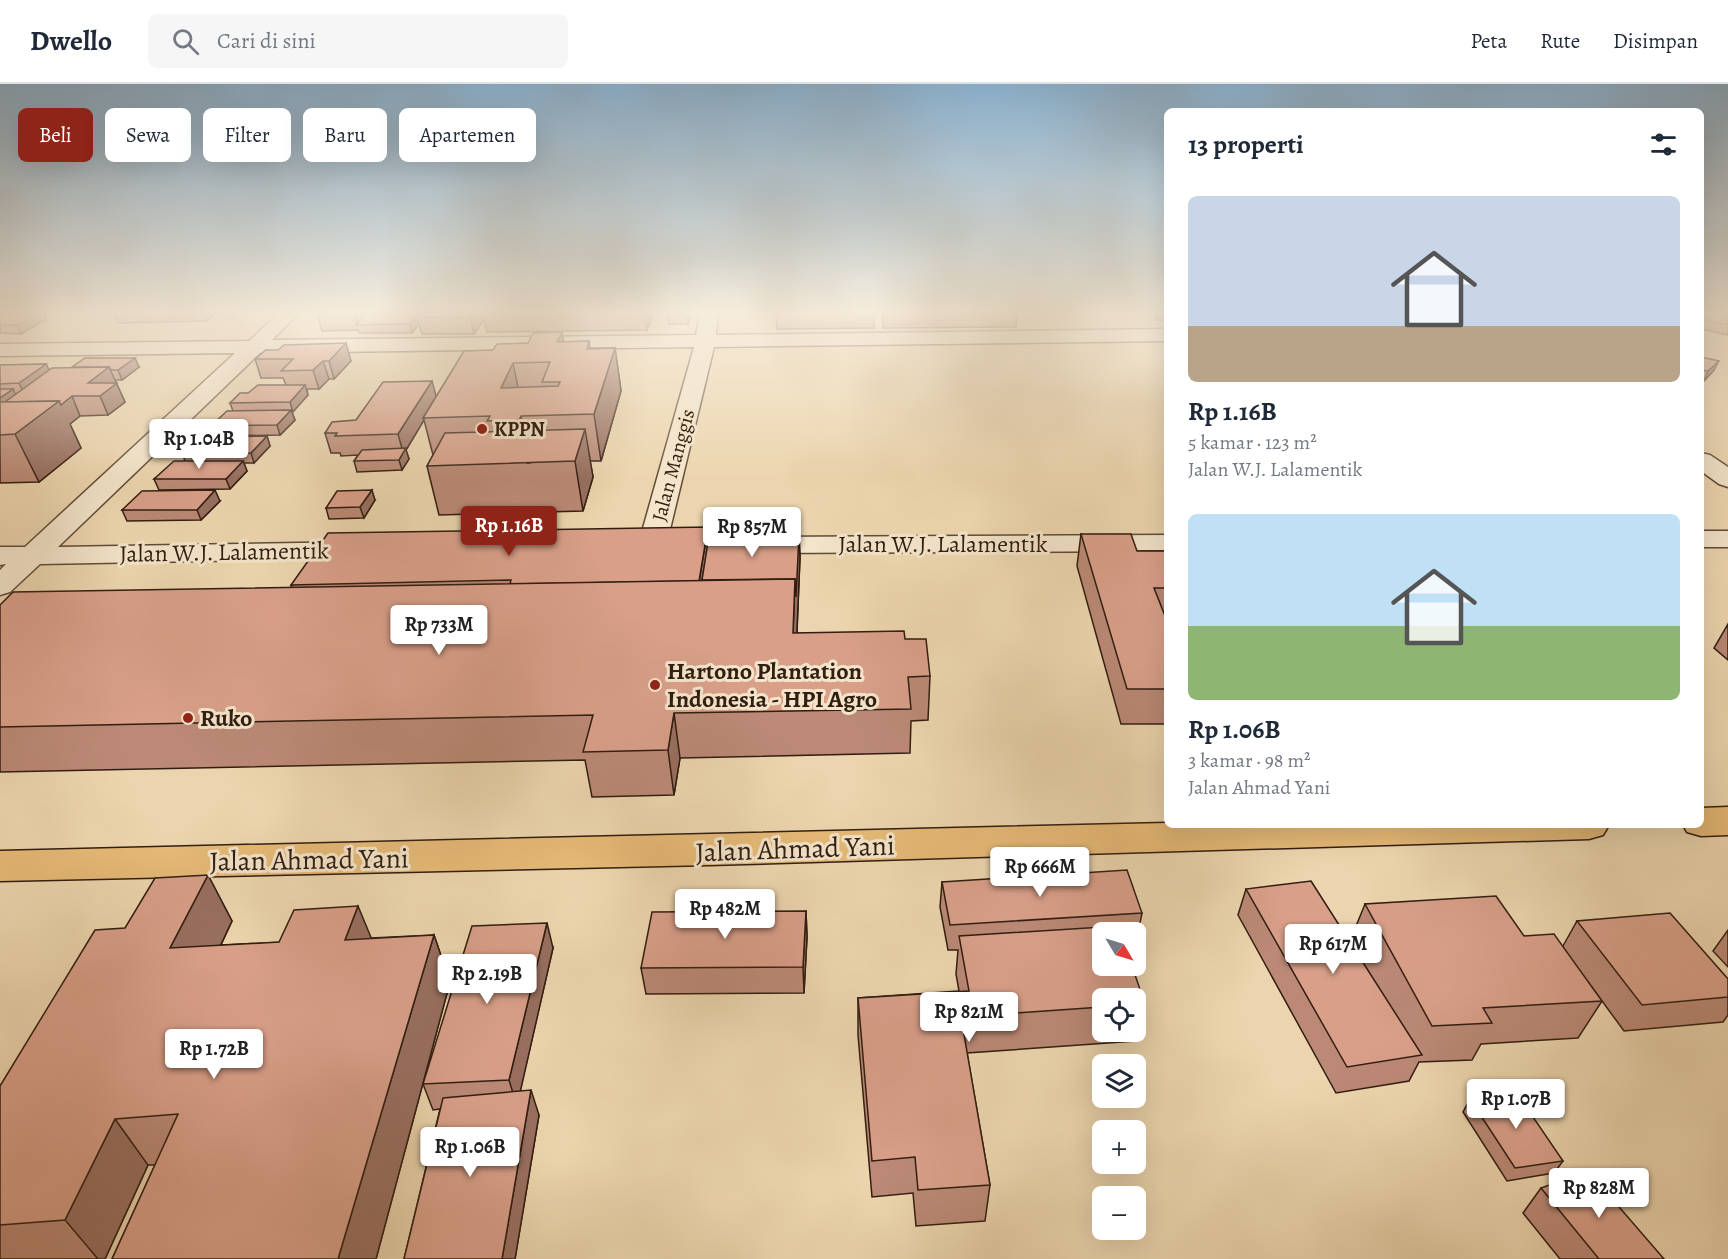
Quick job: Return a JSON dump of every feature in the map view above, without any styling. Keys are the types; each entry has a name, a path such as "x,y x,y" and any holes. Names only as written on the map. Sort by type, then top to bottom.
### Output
{"highway":[{"path":"1704,822 1728,821"},
{"name":"Jalan Ahmad Yani","path":"0,866 721,850 1485,828"}],"street":[{"path":"0,586 231,368"},
{"name":"Jalan Manggis","path":"652,546 698,368"},
{"path":"1704,462 1728,479"},
{"path":"1704,540 1728,539"},
{"name":"Jalan W.J. Lalamentik","path":"723,546 1164,543"},
{"name":"Jalan W.J. Lalamentik","path":"0,556 390,550"}],"building":[{"path":"0,368 41,368 19,383 0,384"},
{"path":"52,368 108,368 88,383 117,383 100,396 72,396 61,405 59,401 5,402"},
{"path":"284,368 315,368 313,370 281,371"},
{"path":"454,368 511,368 501,388 558,386 560,382 542,382 548,368 609,368 594,414 521,416 519,420 487,421 490,416 423,418"},
{"path":"432,381 398,434 335,436 337,433 325,433 332,422 356,420 383,382"},
{"path":"258,385 305,385 290,402 230,403 240,393 248,393"},
{"path":"0,389 13,389 0,398"},
{"path":"59,401 15,434 0,435 0,402"},
{"path":"291,410 277,425 211,426 227,411"},
{"path":"585,429 575,461 427,466 445,433"},
{"path":"267,436 251,453 182,453 200,437"},
{"path":"406,448 399,460 354,461 362,450"},
{"path":"174,461 243,461 226,479 154,479"},
{"path":"215,490 197,510 122,510 142,491"},
{"path":"372,490 360,507 326,508 337,491"},
{"path":"708,527 699,581 510,584 511,580 291,585 328,533"},
{"path":"1081,534 1131,534 1137,551 1164,551 1164,588 1154,588 1164,613 1164,689 1127,689"},
{"path":"799,535 796,597 795,579 702,580 709,536"},
{"path":"795,579 793,633 904,631 905,639 926,639 930,676 908,677 911,709 674,713 668,750 583,752 593,715 0,727 0,605 13,592"},
{"path":"1127,870 1142,913 950,925 942,882"},
{"path":"208,875 170,948 279,942 294,910 358,906 345,940 434,935 338,1259 112,1259 178,1114 115,1119 65,1220 0,1225 0,1086 95,930 125,928 155,878"},
{"path":"1311,881 1422,1055 1347,1067 1246,889"},
{"path":"1496,896 1524,936 1554,934 1602,1001 1483,1008 1492,1023 1432,1026 1365,904"},
{"path":"806,911 803,967 641,968 652,912"},
{"path":"1670,913 1728,979 1728,997 1642,1005 1577,921"},
{"path":"547,923 509,1080 423,1084 472,926"},
{"path":"1092,928 1092,976 1135,976 1140,988 1092,988 1092,1008 961,1017 990,1185 918,1190 915,1157 872,1161 858,998 969,991 959,936"},
{"path":"531,1090 502,1259 404,1259 443,1098"},
{"path":"1516,1092 1563,1161 1515,1168 1470,1099"},
{"path":"1588,1171 1664,1259 1599,1259 1541,1188"}],"place":[{"name":"KPPN","path":"482,429"},
{"name":"Hartono Plantation Indonesia - HPI Agro","path":"655,685"},
{"name":"Ruko","path":"188,718"}]}
